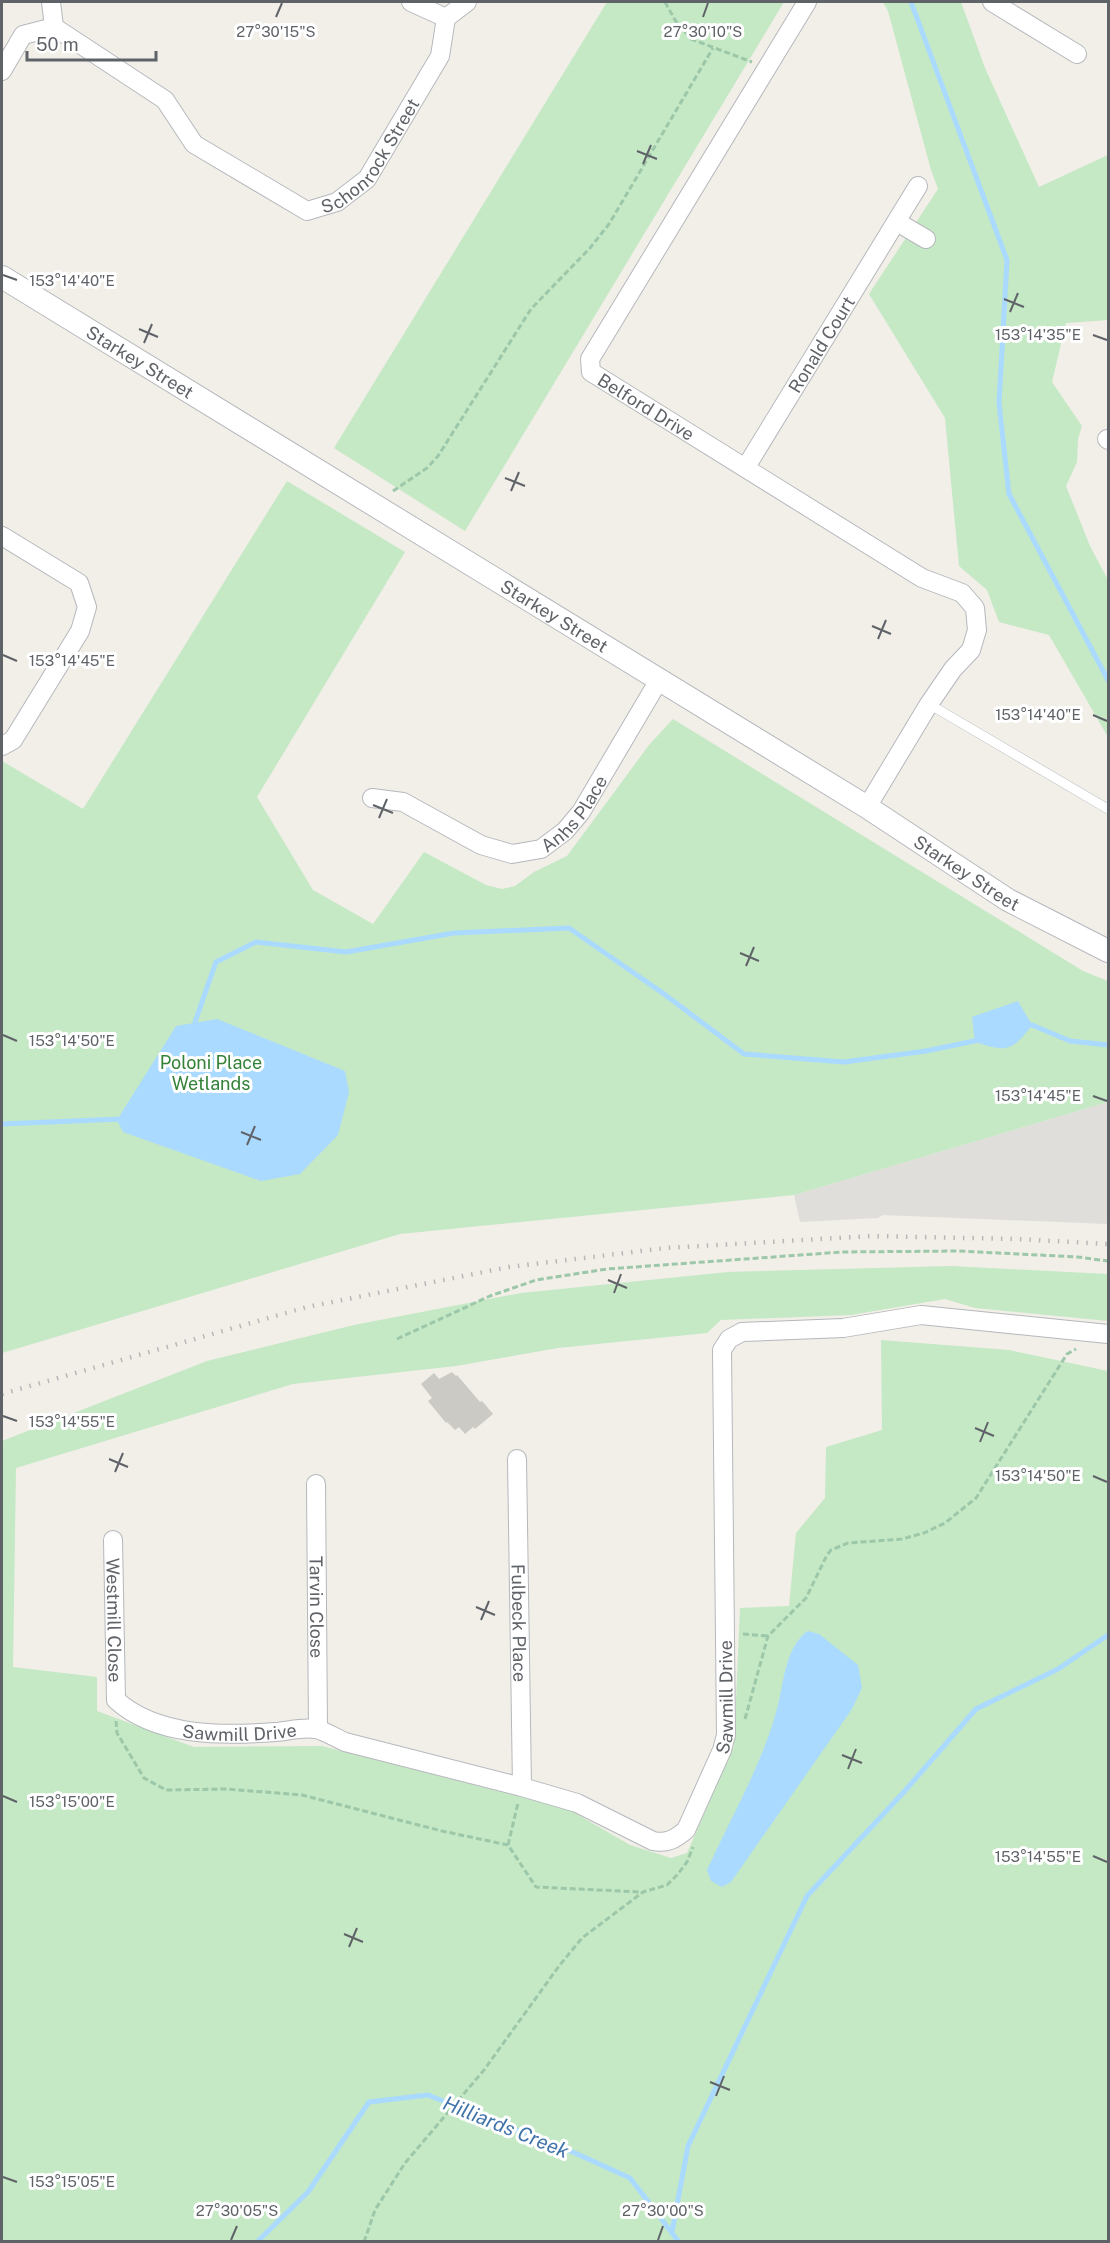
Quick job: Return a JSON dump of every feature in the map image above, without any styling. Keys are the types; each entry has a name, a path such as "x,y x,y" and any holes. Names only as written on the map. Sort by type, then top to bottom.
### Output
{"street":[{"path":"2,71 23,35 54,27 51,2"},
{"path":"411,2 446,18 467,2"},
{"name":"Belford Drive","path":"807,2 590,358 591,372 922,578 962,593 975,608 977,630 970,650 953,669 929,704 867,807"},
{"path":"992,2 1077,54"},
{"name":"Schonrock Street","path":"54,27 165,100 194,144 307,211 337,202 367,179 440,56 446,18"},
{"name":"Ronald Court","path":"746,467 918,186"},
{"path":"897,222 926,239"},
{"name":"Starkey Street","path":"2,277 867,807 1008,900 1108,951"},
{"path":"2,536 79,583 87,607 80,631 13,740 2,746"},
{"name":"Anhs Place","path":"372,798 403,802 481,846 512,854 541,849 565,831 580,812 659,680"},
{"name":"Sawmill Drive","path":"116,1700 138,1715 196,1733 318,1729 345,1742 522,1786 577,1803 653,1841 665,1843 677,1838 686,1830 722,1750 726,1735 722,1350 729,1339 742,1332 843,1328 921,1315 1108,1334"},
{"name":"Fulbeck Place","path":"518,1459 522,1786"},
{"name":"Tarvin Close","path":"316,1484 318,1729"},
{"name":"Westmill Close","path":"113,1540 116,1700"}],"lane":[{"path":"929,704 1108,809"}],"path":[{"path":"665,2 675,20 691,39 768,68"},
{"path":"393,491 427,468 438,456 531,309 590,248 609,224 713,48"},
{"path":"397,1339 490,1296 536,1280 607,1269 842,1252 958,1251 1078,1257 1108,1261"},
{"path":"743,1724 768,1636 806,1598 831,1550 848,1543 902,1539 924,1533 959,1514 976,1498 1067,1354 1081,1348"},
{"path":"724,1634 768,1636"},
{"path":"116,1700 117,1733 144,1778 166,1790 226,1789 302,1795 442,1831 508,1845 536,1887 643,1892"},
{"path":"508,1845 522,1786"},
{"path":"364,2241 375,2210 405,2163 484,2070 540,1991 582,1938 643,1892 667,1884 687,1862 696,1841"}],"shaded area":[{"path":"1108,1102 1108,1224 883,1215 878,1218 800,1222 794,1195"}],"green space":[{"path":"607,2 784,2 465,531 334,448"},
{"path":"883,2 961,2 985,68 1039,187 1108,155 1108,320 1066,323 1052,382 1082,426 1078,439 1077,462 1066,486 1090,546 1108,580 1108,737 1049,635 999,622 987,590 959,566 945,418 869,294 938,189 888,11"},
{"name":"Poloni Place Wetlands","path":"287,481 405,552 257,797 313,890 373,924 424,852 486,885 502,889 515,886 534,872 567,856 649,745 673,719 1083,971 1108,981 1108,1102 794,1195 400,1234 2,1353 2,761 83,809"},
{"path":"952,1266 1108,1274 1108,1321 975,1308 945,1299 851,1315 721,1320 707,1333 558,1348 456,1366 293,1384 16,1468 13,1667 97,1677 97,1711 194,1747 322,1746 568,1809 630,1845 671,1858 687,1853 734,1746 740,1608 789,1606 796,1533 825,1498 826,1447 882,1430 881,1340 1009,1350 1108,1371 1108,2241 2,2242 2,1441 207,1361 354,1325 521,1293 728,1272"}],"water":[{"path":"1018,1001 1032,1025 1019,1040 1013,1045 1001,1048 975,1042 972,1017"},
{"path":"217,1019 345,1071 349,1092 338,1135 300,1174 261,1181 123,1132 117,1120 176,1026"},
{"path":"808,1631 819,1634 858,1665 862,1688 852,1709 731,1882 722,1887 711,1881 707,1870 765,1745 791,1653 801,1637"}],"building":[{"path":"452,1372 493,1414 465,1434 459,1427 455,1430 446,1423 428,1401 432,1398 421,1384 434,1373 439,1379"}],"waterway":[{"path":"911,2 1007,260 999,403 1009,494 1108,680"},
{"path":"195,1027 216,962 256,942 346,952 454,933 569,928 664,994 744,1054 844,1062 926,1051 979,1040"},
{"path":"1027,1025 1070,1041 1108,1045"},
{"path":"2,1124 122,1119"},
{"path":"672,2232 688,2146 807,1896 903,1793 976,1709 1058,1669 1108,1635"},
{"name":"Hilliards Creek","path":"257,2242 308,2192 369,2102 428,2095 575,2153 630,2178 679,2242"}],"railway":[{"path":"2,1394 307,1307 509,1267 666,1248 871,1236 1017,1239 1108,1244"}]}
